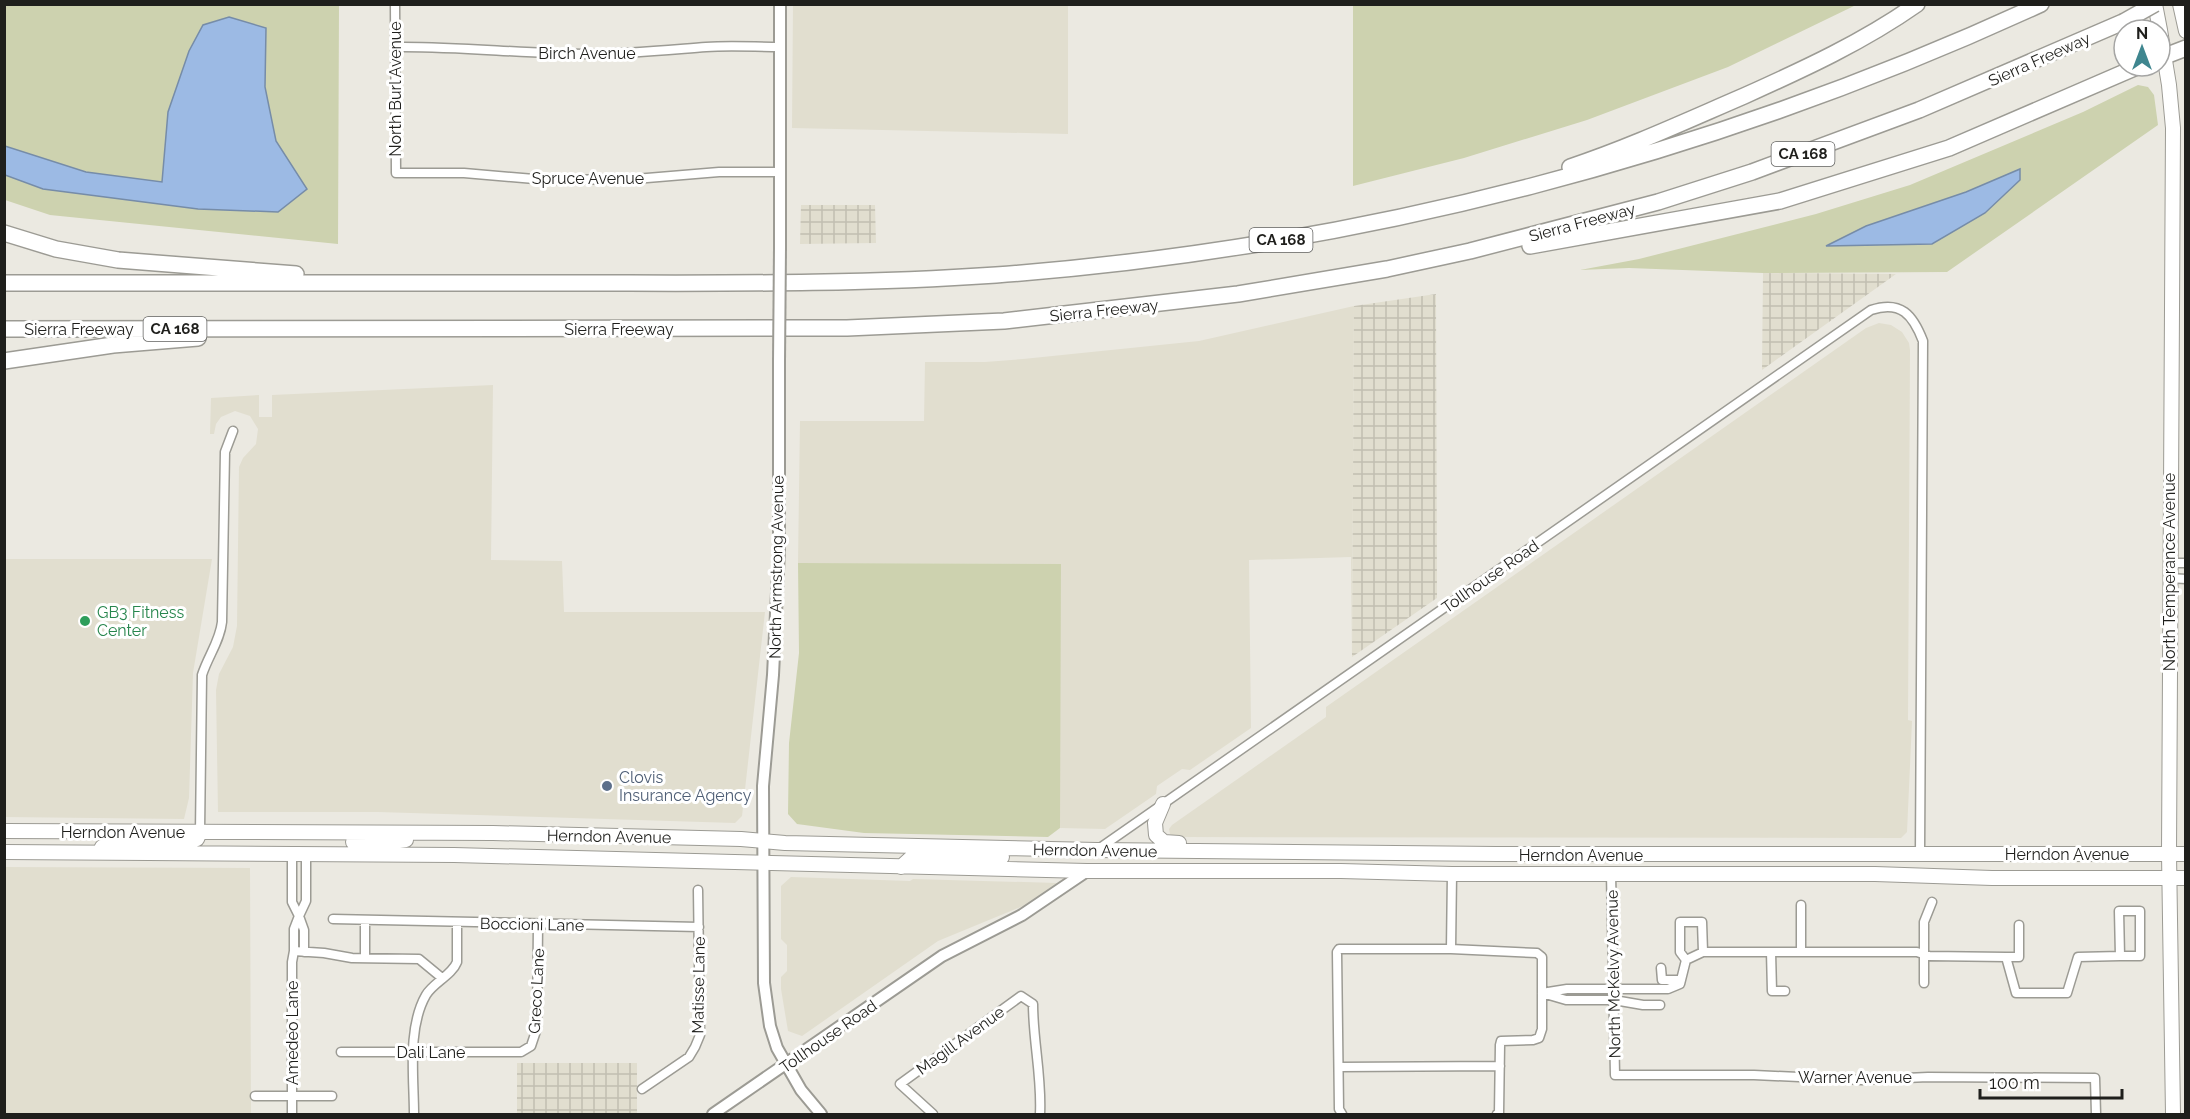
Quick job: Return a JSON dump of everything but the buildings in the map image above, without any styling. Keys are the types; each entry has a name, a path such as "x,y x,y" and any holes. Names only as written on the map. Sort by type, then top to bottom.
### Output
{"highway":[{"path":"1382,221 1565,168 1651,137 1822,61 1887,26 1917,4"},
{"path":"2000,24 2030,4"},
{"name":"CA 168","path":"4,283 727,283 947,278 1199,252 1296,238 1382,221 1542,184 1702,137 1826,94 2000,24 2041,4"},
{"name":"Sierra Freeway","path":"4,329 836,328 1004,321 1238,294 1388,269 1470,251 1647,205 1752,172 1919,110 2123,22 2155,4"},
{"path":"2172,54 2186,48"},
{"path":"1470,251 1521,247 1780,201 1949,148 2112,78"},
{"path":"4,233 56,249 118,260 295,274 334,283"},
{"path":"4,361 113,345 212,336 345,329"}],"main road":[{"path":"2180,4 2186,31"},
{"name":"North Temperance Avenue","path":"2165,78 2173,128 2169,579 2169,878 2173,1114"},
{"path":"1162,804 1155,823 1156,835 1159,839 1164,842 1208,843 1221,851"},
{"name":"Herndon Avenue","path":"4,831 461,832 1096,850 1608,855 2186,854"},
{"path":"77,852 124,842 189,842 197,839 200,832"},
{"path":"299,853 302,843 309,841 388,842 461,832"},
{"path":"901,867 913,856 1080,859 1096,850"},
{"path":"1131,871 1138,859 1207,858 1221,851"},
{"name":"Herndon Avenue","path":"4,852 299,853 1087,871 1910,874 1992,878 2186,878"},
{"path":"1452,874 1527,863 1600,864 1607,859 1608,855"},
{"path":"1611,873 1622,864 1696,863 1752,855"}],"street":[{"name":"North Burl Avenue","path":"395,4 396,173"},
{"name":"North Armstrong Avenue","path":"780,4 779,551 773,675 763,786 765,1004 770,1026 786,1066 801,1090 821,1114"},
{"name":"Birch Avenue","path":"395,46 444,46 539,54 586,54 727,46 780,47"},
{"name":"Spruce Avenue","path":"396,173 464,173 557,180 635,179 719,172 780,172"},
{"name":"Tollhouse Road","path":"1096,850 1871,310 1884,306 1900,309 1916,322 1923,340 1920,853"},
{"path":"200,832 202,675 218,641 222,622 225,452 233,431"},
{"path":"2170,563 2186,563"},
{"path":"2169,579 2186,579"},
{"name":"Amedeo Lane","path":"299,853 292,902 304,930 304,952"},
{"name":"Amedeo Lane","path":"292,1114 294,929 306,901 299,853"},
{"name":"Tollhouse Road","path":"713,1114 786,1066 942,956 1022,915 1087,871"},
{"name":"North McKelvy Avenue","path":"1611,873 1615,1075"},
{"path":"1451,949 1452,874"},
{"name":"Matisse Lane","path":"642,1089 689,1057 700,1035 698,890"},
{"path":"1924,983 1924,922 1932,902"},
{"path":"1801,904 1801,952"},
{"path":"2006,957 2016,993 2067,993 2078,957 2140,956 2140,911 2119,911 2120,956"},
{"name":"Boccioni Lane","path":"333,919 699,927"},
{"path":"364,958 365,920"},
{"path":"414,1114 416,1015 431,988 455,967 457,922"},
{"path":"1542,993 1567,989 1668,989 1681,982 1686,960 1680,952 1680,922 1702,922 1702,952"},
{"name":"Greco Lane","path":"521,1053 531,1046 537,1028 538,924"},
{"path":"1686,960 1702,952 1917,952 1929,956 2019,957 2019,925"},
{"path":"1342,1114 1339,1109 1337,952 1339,949 1537,952 1542,957 1542,1029 1539,1038 1533,1040 1501,1041 1500,1103 1497,1114"},
{"path":"294,951 364,958 419,960 442,978"},
{"path":"1771,952 1772,991 1785,992"},
{"path":"1661,968 1662,980 1681,982"},
{"path":"1542,993 1566,1000 1614,1000 1643,1005 1660,1005"},
{"name":"Magill Avenue","path":"933,1114 900,1084 1021,996 1033,1004 1033,1036 1040,1076 1040,1114"},
{"name":"Dali Lane","path":"341,1052 521,1053"},
{"path":"1339,1067 1500,1066"},
{"name":"Warner Avenue","path":"1615,1075 1754,1075 1862,1080 1928,1077 2095,1078 2096,1114"},
{"path":"255,1096 332,1096"}],"shaded area":[{"path":"793,5 1068,5 1068,134 792,128"},
{"path":"801,205 875,205 876,243 800,244"},
{"path":"1763,273 1896,274 1762,370"},
{"path":"1436,294 1437,598 1352,657 1354,306"},
{"path":"1354,306 1352,657 1351,557 1249,560 1251,728 1190,770 1182,769 1157,786 1156,794 1105,829 1060,828 1060,564 798,563 800,421 924,421 925,362 985,362 1199,341"},
{"path":"1879,323 1891,325 1902,332 1909,343 1910,350 1908,720 1912,721 1907,832 1901,838 1175,837 1170,834 1169,829 1172,825 1326,717 1326,707 1866,328"},
{"path":"493,385 491,560 562,561 564,612 765,612 742,816 735,823 378,812 218,812 216,690 219,674 233,647 237,626 239,467 243,458 256,444 258,429 250,416 235,411 221,417 216,424 214,434 210,434 211,398 259,395 259,417 272,417 272,395"},
{"path":"5,559 212,559 193,673 189,798 184,819 5,817"},
{"path":"5,867 250,868 251,1114 5,1114"},
{"path":"791,877 1057,883 1023,906 938,941 802,1036 788,1031 781,989 781,977 787,971 787,945 781,939 781,886"},
{"path":"517,1063 637,1063 637,1114 517,1114"}],"green space":[{"path":"1353,4 1856,5 1728,67 1587,120 1464,158 1353,186"},
{"path":"5,5 339,5 338,244 50,215 5,200"},
{"path":"2138,85 2148,87 2154,95 2158,125 1947,272 1763,273 1629,268 1580,270 1639,259 1816,214 1910,185 2083,112"},
{"path":"798,563 1061,564 1060,828 1048,837 864,833 797,824 788,814 789,743 799,653"}],"water":[{"path":"229,17 266,28 265,87 276,141 307,189 278,212 198,209 43,189 5,175 5,146 86,172 162,182 168,112 189,51 203,25"},
{"path":"2020,169 2020,180 1985,213 1932,244 1826,246 1866,226 1966,192"}],"place":[{"name":"GB3 Fitness Center","path":"85,621"},
{"name":"Clovis Insurance Agency","path":"607,786"}]}
